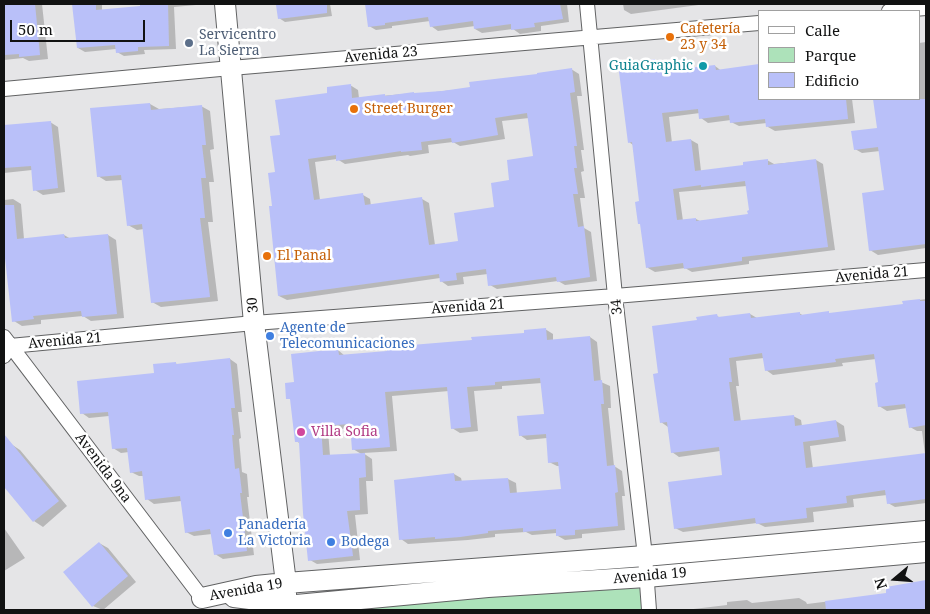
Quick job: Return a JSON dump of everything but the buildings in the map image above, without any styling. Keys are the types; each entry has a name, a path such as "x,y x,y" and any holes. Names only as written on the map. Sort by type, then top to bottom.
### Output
{"main road":[{"name":"30","path":"225,4 254,323 286,583 287,608"},
{"name":"Avenida 19","path":"198,604 256,586 645,556 926,531"},
{"name":"Avenida 19","path":"198,604 235,597 258,600 287,608 488,588 646,577 926,552"}],"street":[{"name":"34","path":"587,4 615,296 645,556 649,610"},
{"path":"901,10 926,8"},
{"name":"Avenida 23","path":"4,90 231,68 758,23"},
{"name":"Avenida 21","path":"6,346 254,323 926,270"},
{"name":"Avenida 9na","path":"6,346 198,604"}],"green space":[{"path":"643,588 645,610 354,610 457,597"}],"place":[{"name":"Cafetería 23 y 34","path":"670,37"},
{"name":"Servicentro La Sierra","path":"189,43"},
{"name":"GuiaGraphic","path":"703,66"},
{"name":"Street Burger","path":"354,109"},
{"name":"El Panal","path":"267,256"},
{"name":"Agente de Telecomunicaciones","path":"270,336"},
{"name":"Villa Sofia","path":"301,432"},
{"name":"Panadería La Victoria","path":"228,533"},
{"name":"Bodega","path":"331,542"}]}
